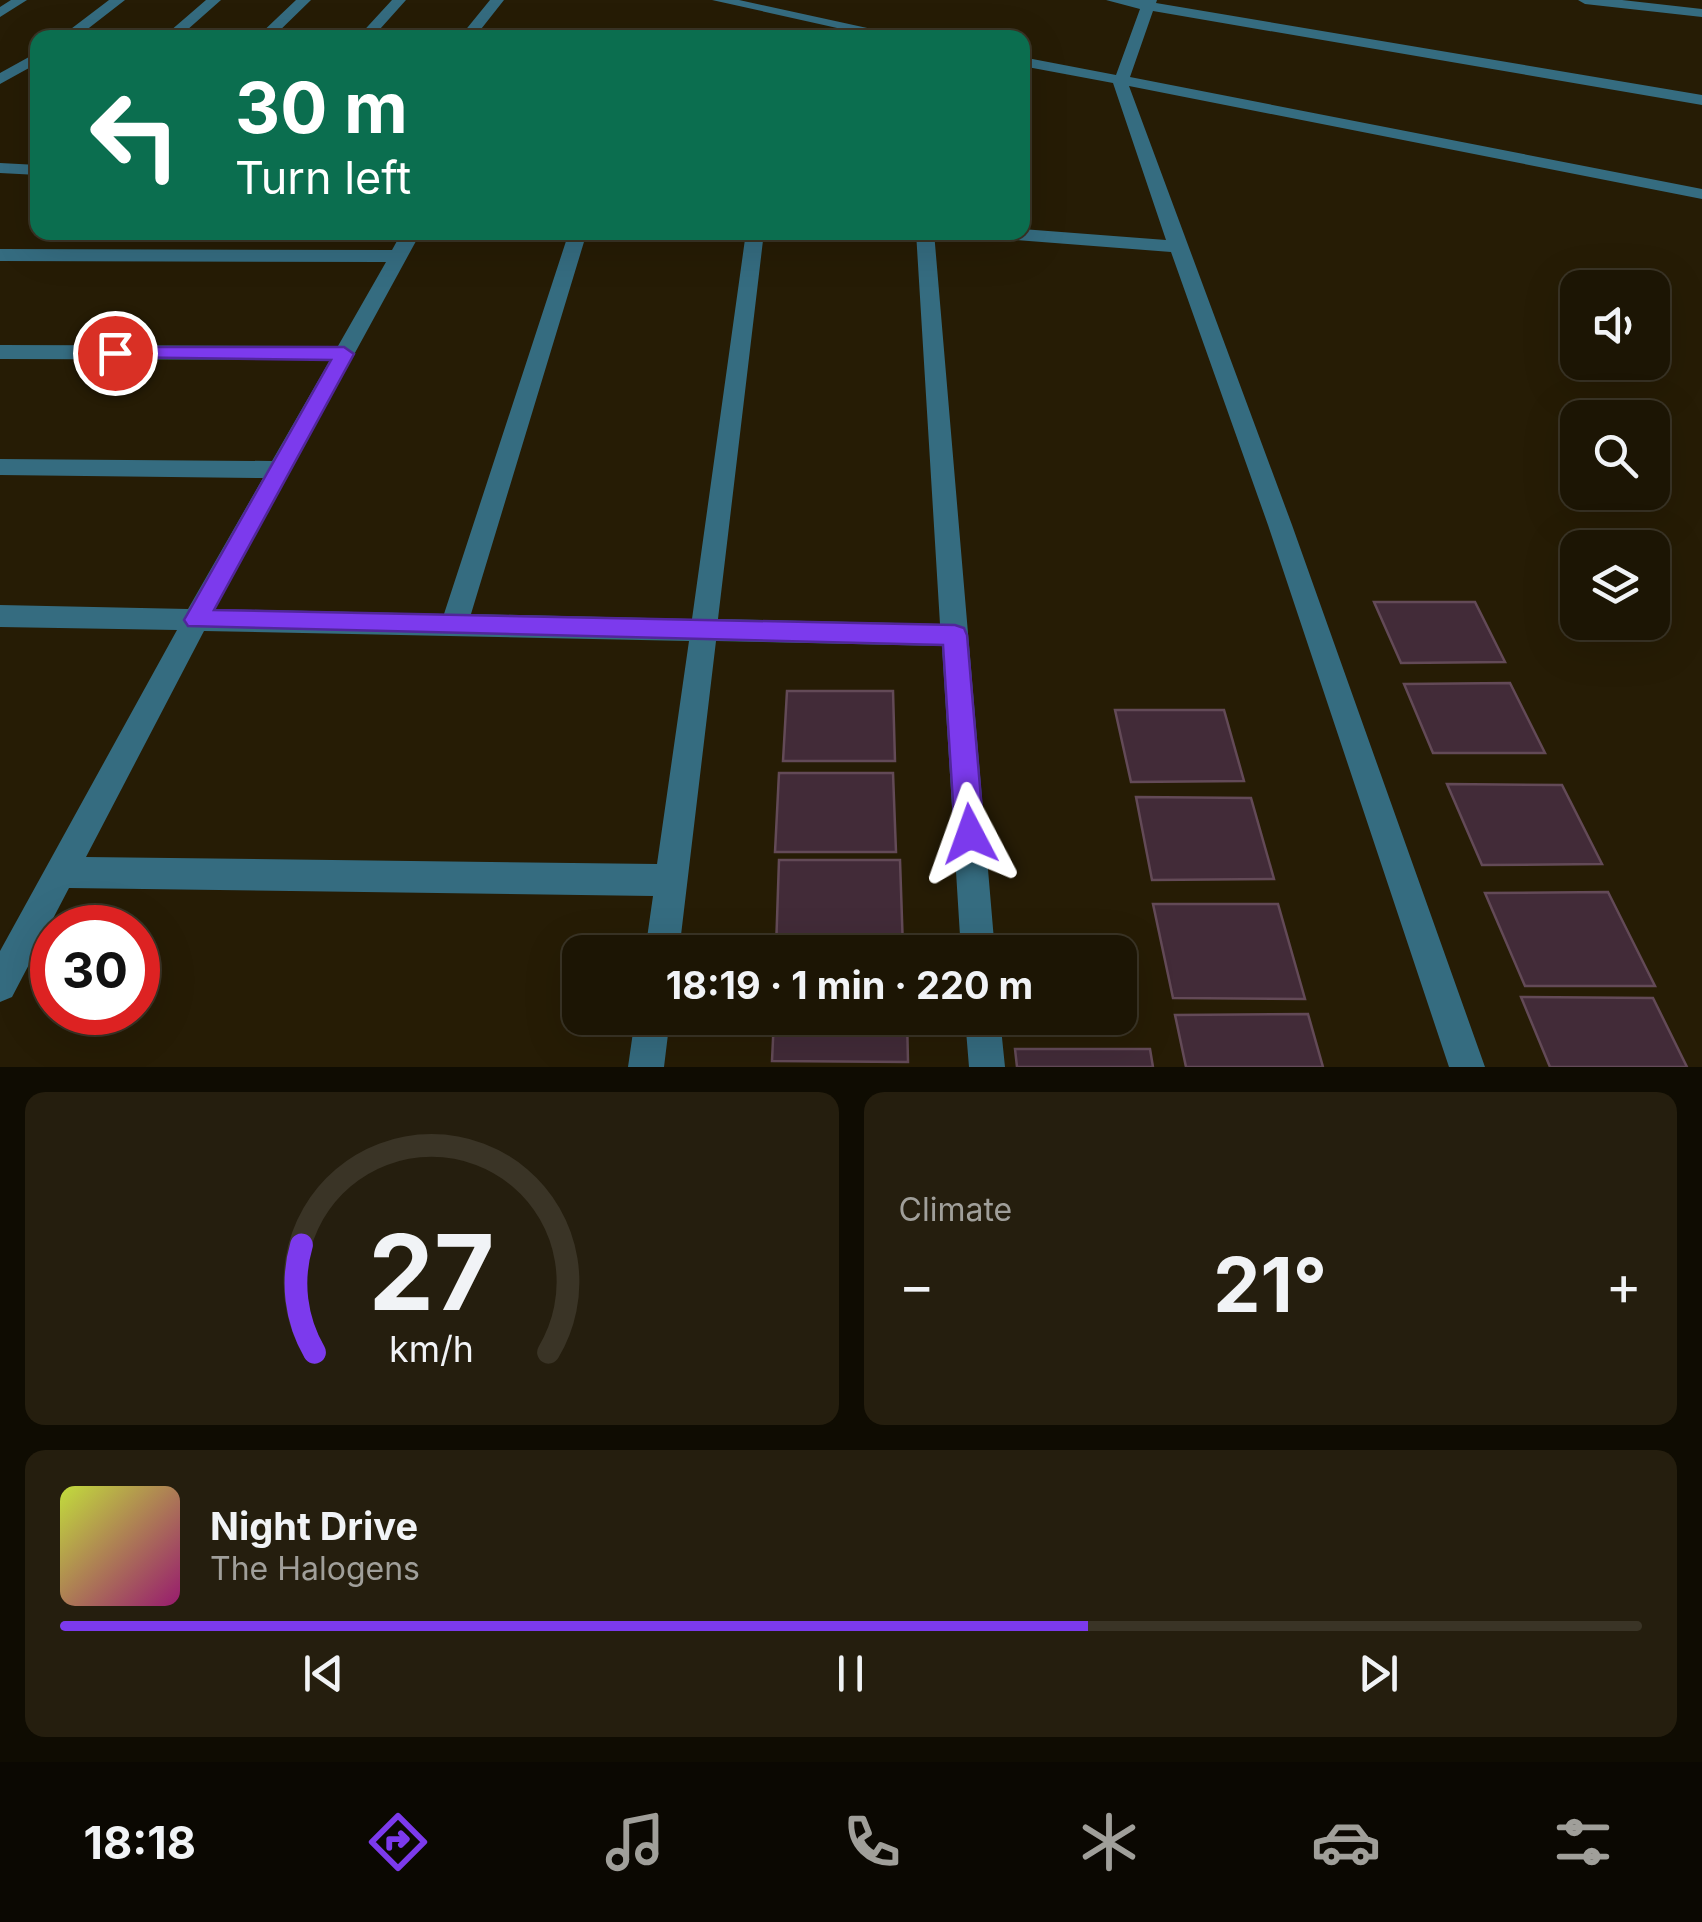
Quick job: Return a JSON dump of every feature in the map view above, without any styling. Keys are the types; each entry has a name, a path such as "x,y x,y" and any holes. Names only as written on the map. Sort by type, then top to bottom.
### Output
{"street":[{"path":"0,13 20,0"},
{"path":"77,30 118,0"},
{"path":"178,30 214,0"},
{"path":"272,30 304,0"},
{"path":"371,30 399,0"},
{"path":"473,30 497,0"},
{"path":"719,0 867,30"},
{"path":"1113,0 1149,3 1702,100"},
{"path":"1585,0 1702,13"},
{"path":"1149,3 1121,80 1124,102 1280,525 1468,1067"},
{"path":"0,79 30,61"},
{"path":"1030,63 1702,194"},
{"path":"0,168 30,170"},
{"path":"1030,235 1178,247"},
{"path":"454,626 575,240"},
{"path":"664,935 753,240"},
{"path":"925,240 977,935"},
{"path":"0,255 406,244"},
{"path":"0,985 196,620 406,244"},
{"path":"0,352 344,354"},
{"path":"0,468 280,470"},
{"path":"0,616 955,635"},
{"path":"61,872 672,880"},
{"path":"646,1067 650,1035"},
{"path":"984,1035 987,1067"}],"building":[{"path":"1374,602 1475,602 1505,662 1401,663"},
{"path":"1510,683 1545,753 1433,753 1404,684"},
{"path":"787,691 893,691 895,761 783,761"},
{"path":"1115,710 1224,710 1244,781 1131,782"},
{"path":"779,773 893,773 896,852 775,852"},
{"path":"1447,784 1562,785 1602,864 1482,865"},
{"path":"1136,797 1251,798 1274,879 1152,880"},
{"path":"779,860 900,860 903,935 776,935"},
{"path":"1608,892 1655,986 1525,986 1485,893"},
{"path":"1153,904 1278,904 1305,999 1173,998"},
{"path":"1521,997 1653,998 1687,1067 1550,1067"},
{"path":"1308,1014 1323,1067 1186,1067 1175,1015"},
{"path":"773,1035 907,1035 908,1062 772,1061"},
{"path":"1015,1049 1150,1049 1153,1067 1017,1067"}],"route":[{"path":"115,353 344,354 196,620 955,635 970,834"}]}
